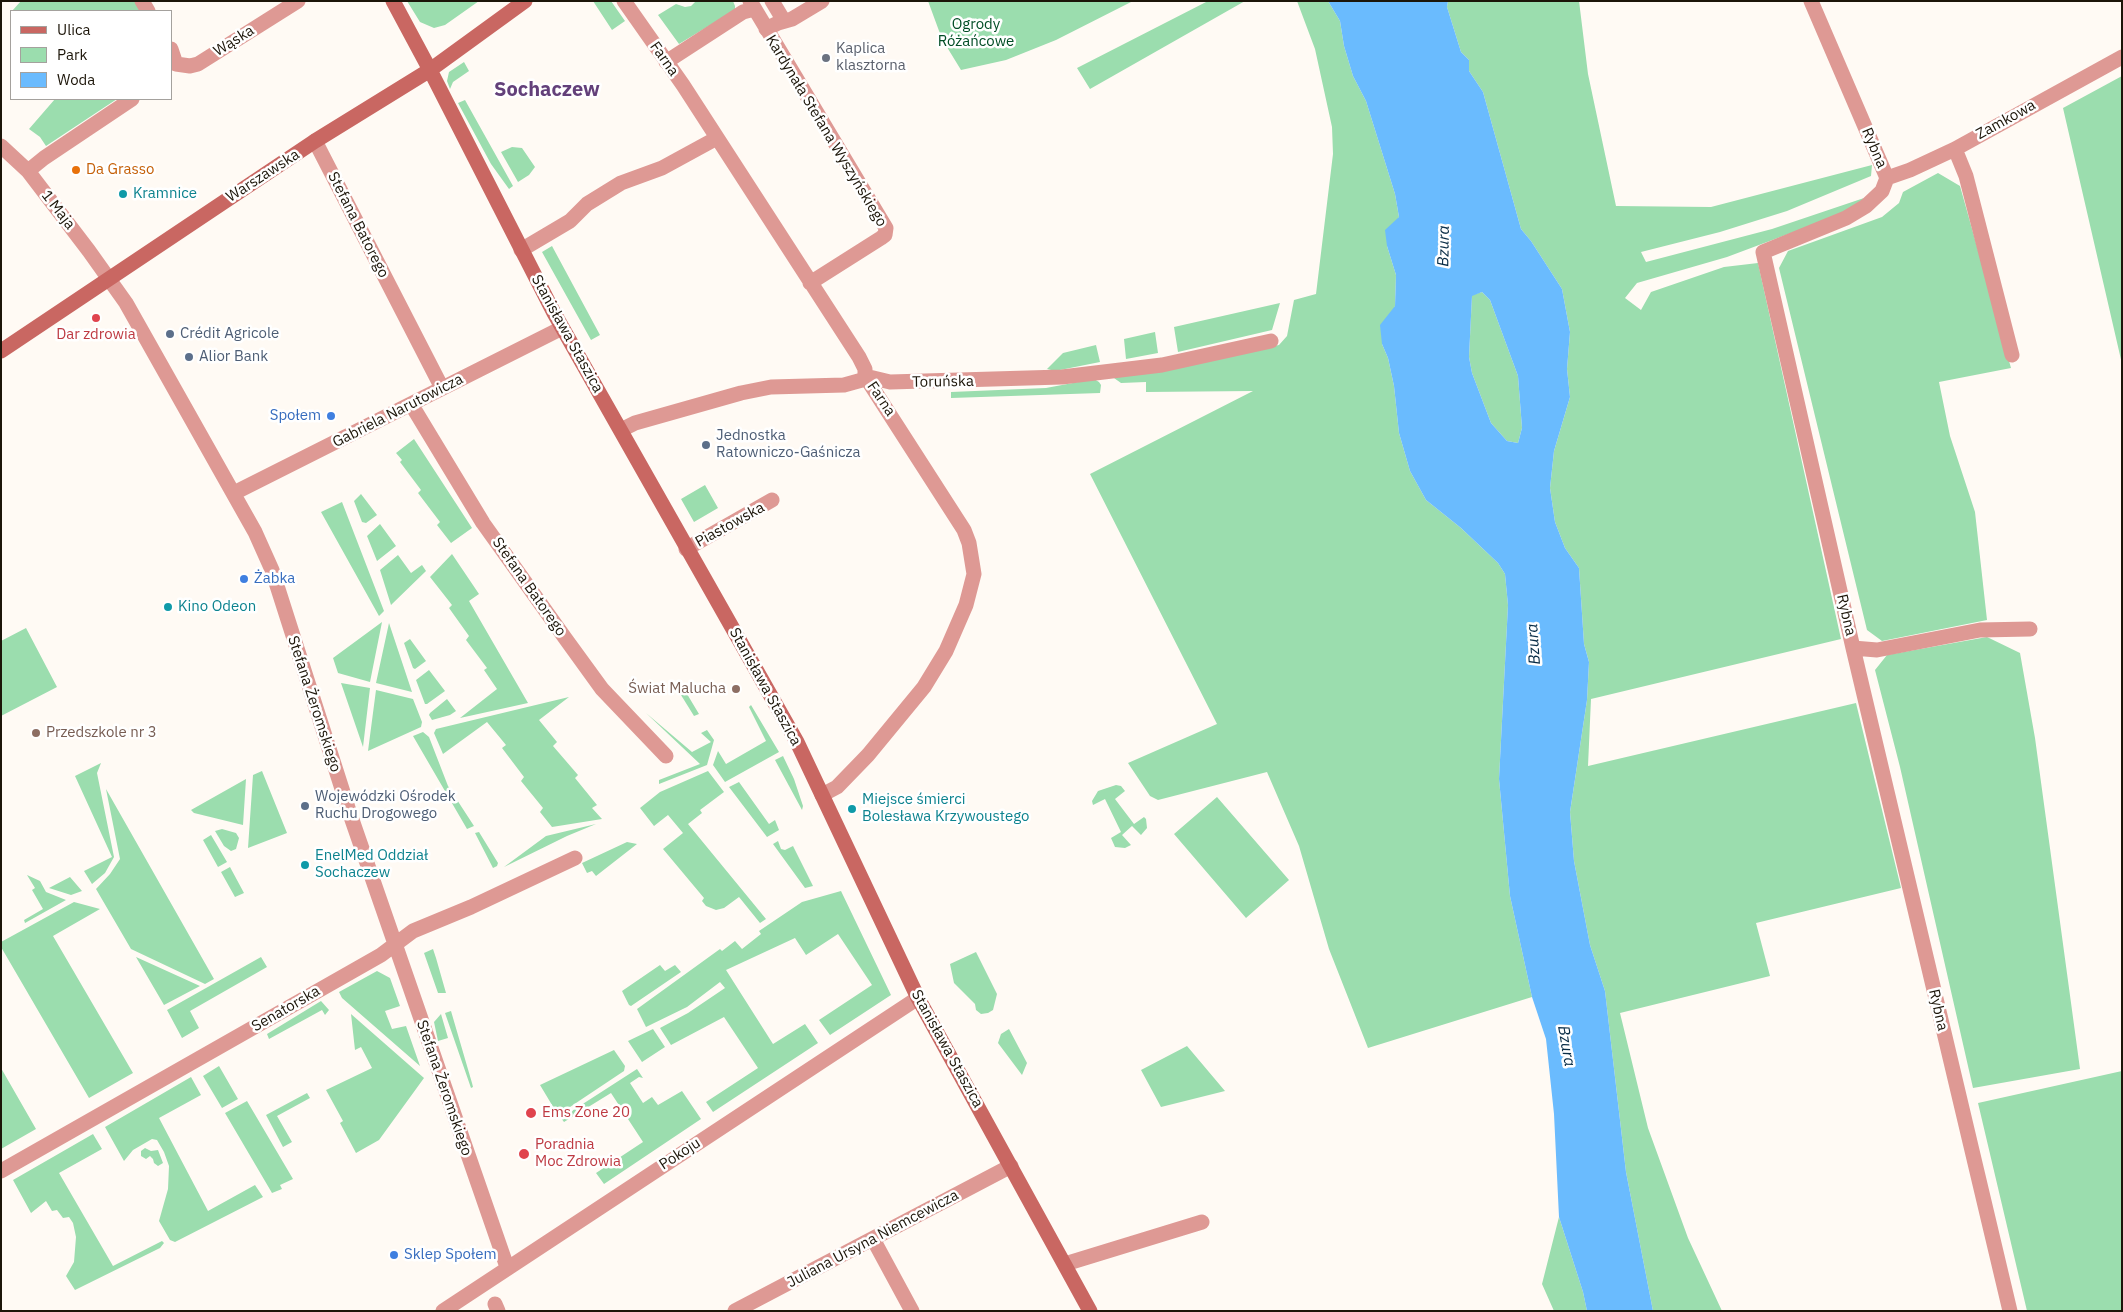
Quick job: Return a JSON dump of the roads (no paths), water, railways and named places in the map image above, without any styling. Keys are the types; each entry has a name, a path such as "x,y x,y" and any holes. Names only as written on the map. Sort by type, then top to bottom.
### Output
{"street":[{"name":"Wąska","path":"174,68 198,64 298,1"},
{"name":"Stanisława Staszica","path":"393,1 562,328 796,742 918,998 1090,1311"},
{"name":"Warszawska","path":"1,351 315,141 430,70 525,1"},
{"name":"Farna","path":"624,1 717,138 859,357 865,369 865,376 964,530 969,542 974,574 966,605 958,628 924,687 868,756 837,788 822,795"},
{"path":"772,1 784,21"},
{"path":"766,29 792,19 822,1"},
{"name":"Rybna","path":"1811,1 1887,178 1882,191 1866,206 1846,218 1763,252 1853,648 2010,1311"},
{"path":"666,62 752,5"},
{"name":"Kardynała Stefana Wyszyńskiego","path":"752,5 886,228 885,235 881,238 810,283"},
{"path":"172,55 174,68"},
{"name":"Zamkowa","path":"1887,178 1910,170 1955,149 2122,57"},
{"path":"28,171 44,158 131,100"},
{"path":"521,250 570,221 586,204 621,183 662,168 717,138"},
{"name":"Stefana Batorego","path":"315,141 442,388"},
{"name":"1 Maja","path":"1,146 28,171 109,278"},
{"path":"1955,149 1966,176 2012,355"},
{"name":"Stefana Żeromskiego","path":"109,278 126,303 234,493 255,532 272,570 350,814 507,1267"},
{"name":"Gabriela Narutowicza","path":"234,493 562,328"},
{"name":"Toruńska","path":"865,376 890,382 1062,377 1162,365 1271,341"},
{"path":"621,430 635,423 741,393 771,387 844,385 862,380 865,376"},
{"name":"Stefana Batorego","path":"411,404 483,523 565,638 602,689 666,756"},
{"name":"Piastowska","path":"686,549 772,500"},
{"path":"1853,648 1878,650 1980,630 2030,629"},
{"name":"Senatorska","path":"1,1171 380,955 413,931 462,911 575,858"},
{"name":"Pokoju","path":"443,1311 507,1267 918,998"},
{"name":"Juliana Ursyna Niemcewicza","path":"735,1311 1011,1166"},
{"path":"1065,1264 1202,1222"},
{"path":"873,1239 912,1311"}],"water":[{"name":"Bzura","path":"1328,1 1448,1 1447,7 1461,52 1469,60 1469,71 1483,92 1521,229 1562,289 1570,332 1567,369 1570,397 1554,451 1550,488 1555,522 1565,548 1579,568 1584,644 1589,662 1587,700 1570,812 1574,861 1590,945 1605,991 1626,1172 1653,1311 1587,1311 1583,1292 1559,1217 1554,1114 1546,1039 1532,997 1510,896 1499,779 1508,605 1505,574 1498,563 1461,528 1426,500 1410,471 1399,433 1394,386 1388,358 1382,344 1380,325 1395,306 1396,275 1387,246 1385,230 1399,217 1395,194 1366,101 1353,76 1344,46 1340,21","holes":["1482,292 1490,300 1518,376 1522,428 1518,443 1507,441 1491,423 1472,373 1469,357 1472,296"]}],"place":[{"name":"Kaplica klasztorna","path":"826,58"},
{"name":"Da Grasso","path":"76,170"},
{"name":"Kramnice","path":"123,194"},
{"name":"Dar zdrowia","path":"96,318"},
{"name":"Crédit Agricole","path":"170,334"},
{"name":"Alior Bank","path":"189,357"},
{"name":"Społem","path":"331,416"},
{"name":"Jednostka Ratowniczo-Gaśnicza","path":"706,445"},
{"name":"Żabka","path":"244,579"},
{"name":"Kino Odeon","path":"168,607"},
{"name":"Świat Malucha","path":"736,689"},
{"name":"Przedszkole nr 3","path":"36,733"},
{"name":"Wojewódzki Ośrodek Ruchu Drogowego","path":"305,806"},
{"name":"Miejsce śmierci Bolesława Krzywoustego","path":"852,809"},
{"name":"EnelMed Oddział Sochaczew","path":"305,865"},
{"name":"Ems Zone 20","path":"531,1113"},
{"name":"Poradnia Moc Zdrowia","path":"524,1154"},
{"name":"Sklep Społem","path":"394,1255"}],"district":[{"name":"Sochaczew","path":"547,90"}],"park label":[{"name":"Ogrody Różańcowe","path":"976,34"}]}
